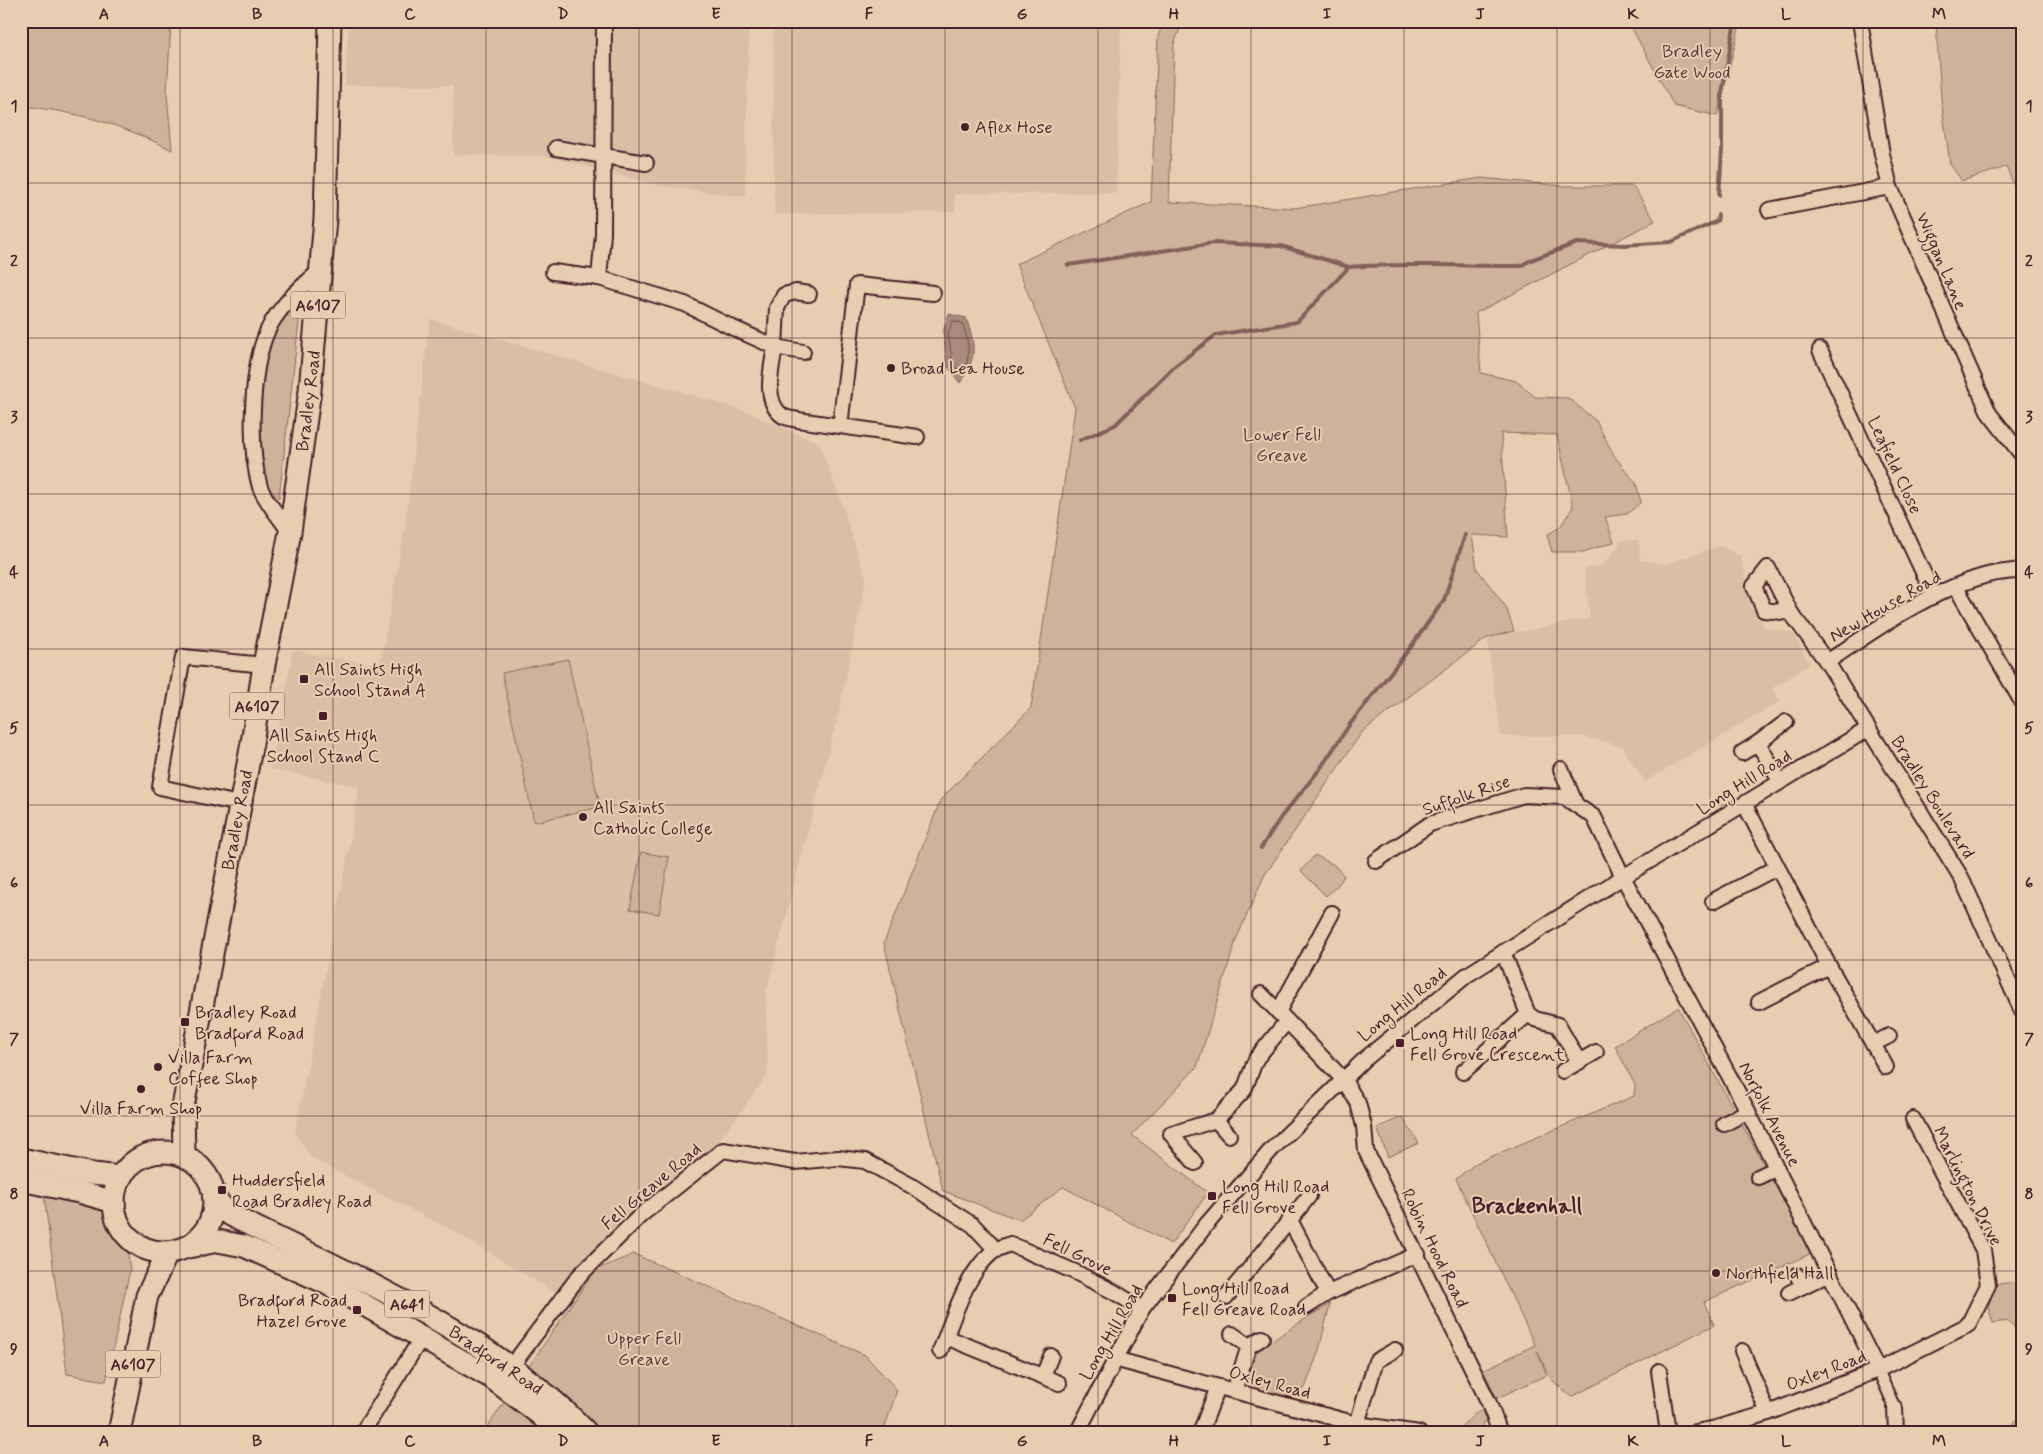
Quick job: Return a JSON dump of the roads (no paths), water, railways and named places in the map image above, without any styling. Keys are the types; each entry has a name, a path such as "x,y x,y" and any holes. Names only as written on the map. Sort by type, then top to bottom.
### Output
{"main road":[{"name":"Bradley Road","path":"184,1156 183,1107 290,532 310,390 325,219 330,21"},
{"name":"Bradley Road","path":"161,1152 183,1107"},
{"name":"A641","path":"121,1176 132,1164 145,1156 161,1152 184,1156 196,1163 205,1173 211,1185 214,1198"},
{"path":"21,1159 93,1174 121,1176 114,1202 116,1217 122,1230 132,1241 144,1249"},
{"path":"21,1180 79,1192 114,1202"},
{"path":"178,1250 200,1238 208,1226 213,1212 214,1198"},
{"name":"Bradford Road","path":"214,1198 229,1214 440,1322 510,1367 561,1406 587,1433"},
{"name":"Bradford Road","path":"178,1250 218,1241 244,1246 324,1282 492,1378 542,1416 558,1433"},
{"name":"A641","path":"144,1249 156,1252 178,1250"},
{"name":"A6107","path":"119,1433 147,1296 144,1249"},
{"name":"A6107","path":"147,1296 178,1250"}],"street":[{"path":"599,278 603,234 604,21"},
{"name":"Wiggan Lane","path":"1860,21 1882,154 1890,187 1989,413 2022,455"},
{"path":"556,148 646,164"},
{"path":"1769,210 1890,187"},
{"path":"290,532 261,489 253,444 254,392 261,353 271,323 288,299 322,269"},
{"path":"553,272 599,278 685,304 775,347 803,352"},
{"path":"840,426 857,286 933,293"},
{"path":"809,294 796,292 784,295 777,308 771,377 772,401 783,416 917,437"},
{"name":"Leafield Close","path":"1820,350 1934,596"},
{"name":"New House Road","path":"1827,662 1871,632 1934,596 1984,576 2022,570"},
{"path":"1956,587 2022,702"},
{"name":"Bradley Boulevard","path":"1791,613 1827,662 1961,877 2022,1011"},
{"path":"239,804 160,787 183,657 264,665"},
{"path":"1742,753 1786,722"},
{"name":"Long Hill Road","path":"1077,1433 1114,1359 1142,1309 1206,1225 1272,1149 1343,1079 1385,1041 1468,975 1503,952 1623,877 1745,805 1780,781 1868,729"},
{"path":"1758,743 1780,781"},
{"name":"Suffolk Rise","path":"1561,769 1576,805"},
{"name":"Suffolk Rise","path":"1376,861 1430,824 1524,795 1564,797 1594,817 1623,877"},
{"path":"1745,805 1829,966 1886,1067"},
{"path":"1713,901 1778,867"},
{"name":"Norfolk Avenue","path":"1623,877 1748,1111 1878,1370"},
{"path":"1195,1163 1171,1134 1216,1120 1244,1090 1256,1059 1283,1016 1332,913"},
{"path":"1503,952 1528,1014 1535,1019 1558,1024 1579,1062"},
{"path":"1759,1002 1829,966"},
{"name":"Robin Hood Road","path":"1261,994 1343,1079 1358,1103 1364,1126 1366,1151 1418,1254 1489,1403 1500,1433"},
{"path":"1463,1072 1528,1014"},
{"path":"1873,1044 1889,1036"},
{"path":"1563,1072 1596,1052"},
{"path":"1724,1124 1748,1111"},
{"name":"Marlington Drive","path":"1913,1119 1983,1250 1988,1285 1968,1325"},
{"path":"1216,1120 1230,1135"},
{"name":"Fell Greave Road","path":"510,1367 579,1276 641,1215 723,1150 795,1162 838,1158 866,1161 910,1185 973,1225 996,1250"},
{"path":"1758,1177 1777,1168"},
{"path":"1226,1297 1309,1196"},
{"path":"1290,1220 1328,1293"},
{"name":"Fell Grove","path":"996,1250 1010,1244 1017,1246 1075,1272 1142,1309"},
{"path":"940,1351 974,1275 996,1250"},
{"path":"1306,1307 1328,1293 1418,1254"},
{"path":"1789,1293 1800,1280 1830,1273"},
{"name":"Oxley Road","path":"1691,1433 1716,1428 1768,1412 1878,1370 1968,1325"},
{"path":"1232,1334 1249,1346"},
{"path":"362,1433 422,1337"},
{"path":"946,1337 1060,1383"},
{"path":"1234,1391 1249,1346 1262,1338"},
{"path":"1357,1424 1376,1361 1395,1350"},
{"path":"1742,1351 1768,1412"},
{"path":"1043,1376 1051,1356"},
{"name":"Oxley Road","path":"1114,1359 1357,1424 1419,1433"},
{"path":"1878,1370 1895,1408 1896,1433"},
{"path":"1659,1372 1668,1433"},
{"path":"1200,1433 1218,1387"}],"water":[{"path":"949,314 966,318 972,336 973,352 970,367 960,383 948,367 943,332"}],"waterway":[{"path":"1719,195 1722,151 1722,93 1735,21"},
{"path":"1080,440 1115,425 1176,365 1216,335 1297,322 1349,267 1413,265 1520,266 1577,243 1624,245 1671,242 1717,221 1718,215"},
{"path":"1068,265 1214,243 1281,246 1349,267"},
{"path":"1261,848 1281,817 1320,769 1350,724 1410,648 1444,600 1465,535"}],"place":[{"name":"Aflex Hose","path":"965,127"},
{"name":"Broad Lea House","path":"891,368"},
{"name":"All Saints High School Stand A","path":"304,679"},
{"name":"All Saints High School Stand C","path":"323,716"},
{"name":"All Saints Catholic College","path":"583,817"},
{"name":"Bradley Road Bradford Road","path":"185,1022"},
{"name":"Long Hill Road Fell Grove Crescent","path":"1400,1043"},
{"name":"Villa Farm Coffee Shop","path":"158,1067"},
{"name":"Villa Farm Shop","path":"141,1089"},
{"name":"Huddersfield Road Bradley Road","path":"222,1190"},
{"name":"Long Hill Road Fell Grove","path":"1212,1196"},
{"name":"Northfield Hall","path":"1716,1273"},
{"name":"Long Hill Road Fell Greave Road","path":"1172,1298"},
{"name":"Bradford Road Hazel Grove","path":"357,1310"}],"district":[{"name":"Brackenhall","path":"1527,1205"}],"park label":[{"name":"Bradley Gate Wood","path":"1692,61"},
{"name":"Lower Fell Greave","path":"1282,444"},
{"name":"Upper Fell Greave","path":"644,1348"}]}
